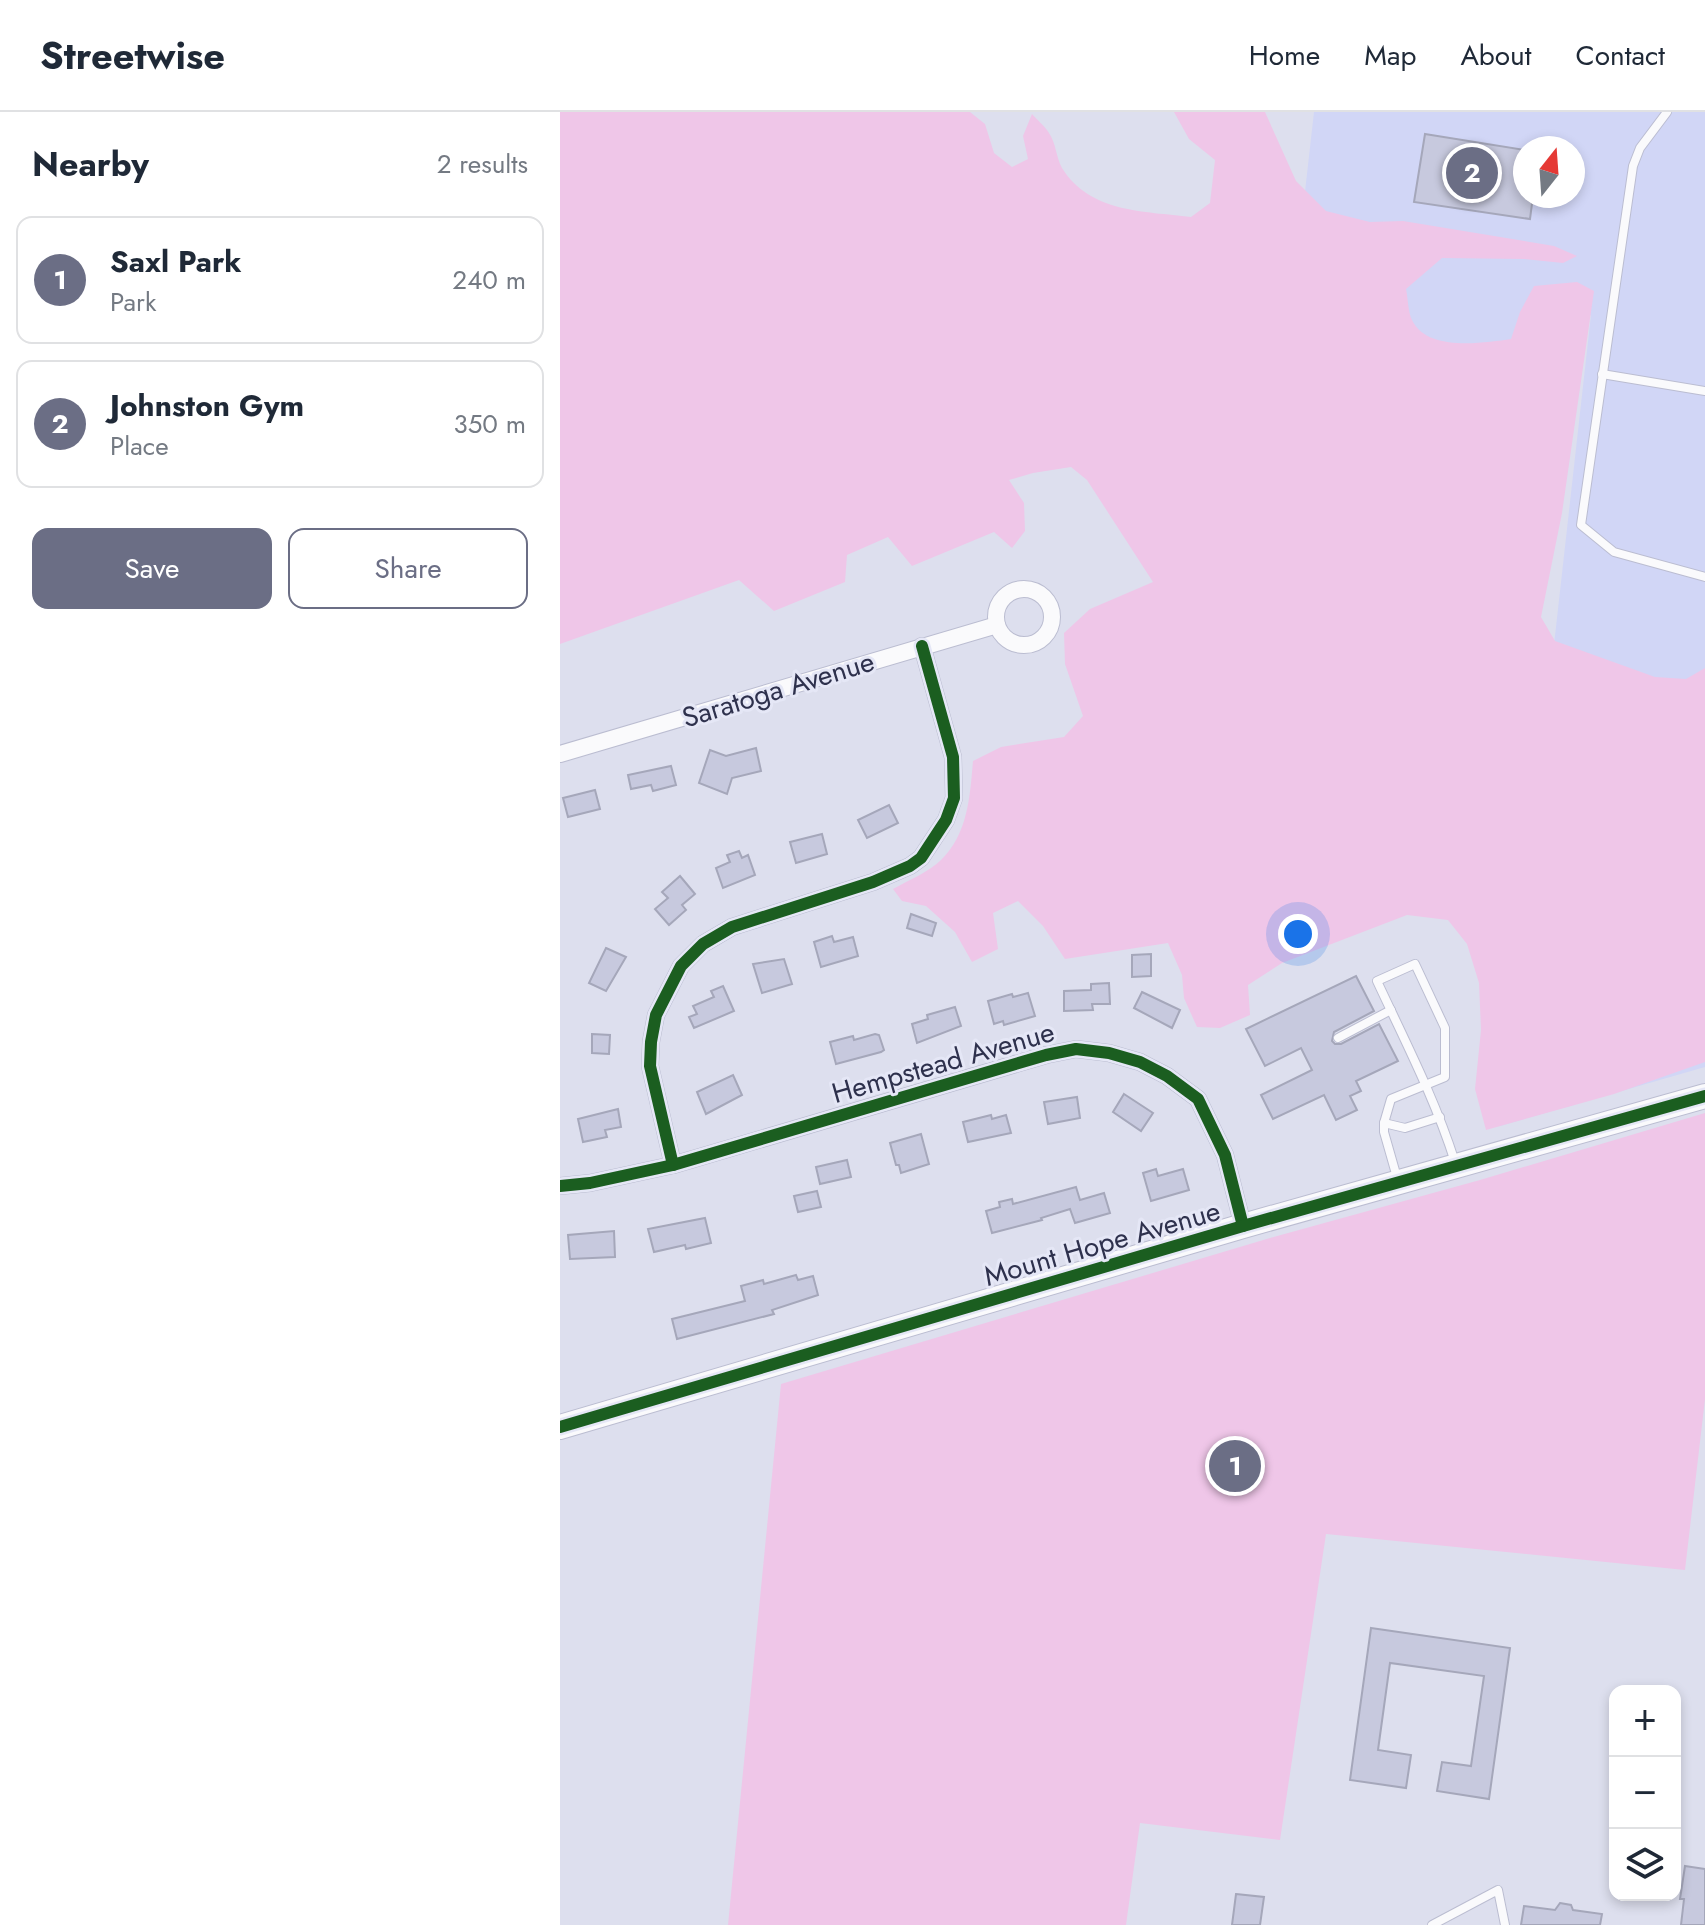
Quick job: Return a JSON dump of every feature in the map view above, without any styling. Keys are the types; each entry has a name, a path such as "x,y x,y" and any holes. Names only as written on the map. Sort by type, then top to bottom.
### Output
{"street":[{"name":"Saratoga Avenue","path":"560,754 997,625"},
{"path":"673,1165 650,1066 656,1015 681,966 703,944 732,927 873,882 910,866 921,858 946,820 954,798 953,757 922,646"},
{"name":"Hempstead Avenue","path":"560,1186 590,1183 673,1165 1046,1055 1076,1049 1109,1053 1140,1062 1167,1076 1198,1099 1225,1155 1243,1226"},
{"name":"Mount Hope Avenue","path":"560,1427 1243,1226 1705,1096"}],"lane":[{"path":"1667,112 1640,148 1633,166 1581,525 1614,552 1705,577"},
{"path":"1602,374 1705,391"},
{"path":"1398,1183 1384,1123 1391,1099 1426,1084 1445,1077 1445,1028 1415,964 1377,981 1426,1084 1456,1166"},
{"path":"1338,1038 1391,1010"},
{"path":"1384,1123 1405,1128 1440,1117"},
{"path":"1432,1925 1498,1890 1505,1925"}],"shaded area":[{"path":"560,112 970,112 985,124 994,153 1012,167 1028,159 1023,136 1032,114 1051,137 1062,168 1087,194 1103,202 1137,211 1191,217 1210,203 1215,160 1189,139 1174,112 1265,112 1296,181 1326,211 1370,222 1403,221 1554,246 1577,256 1563,263 1442,258 1406,289 1409,309 1419,330 1430,337 1457,343 1486,342 1511,339 1520,312 1534,286 1577,282 1594,291 1562,513 1541,617 1555,641 1655,677 1686,679 1705,668 1705,1062 1614,1094 1486,1130 1475,1089 1481,1030 1479,983 1467,944 1448,920 1407,915 1282,963 1248,985 1250,1015 1220,1028 1197,1027 1184,998 1182,975 1168,943 1065,959 1043,926 1018,901 993,913 998,949 972,962 955,932 926,906 902,901 893,889 936,864 957,838 966,814 973,761 1001,747 1064,737 1083,716 1065,664 1064,633 1090,609 1153,582 1087,480 1071,467 1009,480 1024,503 1025,531 1012,548 994,532 912,566 888,537 847,555 845,582 774,611 739,580 560,644"},
{"path":"1314,112 1705,112 1705,1067 1500,1126 1591,315 1272,484"},
{"path":"1705,1113 1705,1399 1685,1570 1326,1534 1280,1840 1140,1823 1126,1925 728,1925 781,1384 1270,1238"}],"building":[{"path":"1425,134 1513,148 1513,208 1531,208 1530,219 1414,202"},
{"path":"756,748 761,771 732,778 727,794 699,783 710,750 726,756"},
{"path":"671,766 676,785 653,791 651,785 631,789 628,775"},
{"path":"595,790 600,809 568,817 563,798"},
{"path":"889,805 898,823 867,838 858,820"},
{"path":"822,834 827,854 796,863 790,842"},
{"path":"739,851 742,858 748,855 755,875 723,888 716,868 730,862 727,855"},
{"path":"680,876 695,894 682,905 686,910 669,925 655,909 668,898 662,892"},
{"path":"911,914 936,923 932,936 907,928"},
{"path":"832,936 834,942 853,937 858,956 821,967 814,942"},
{"path":"606,948 626,957 606,991 589,983"},
{"path":"1151,954 1151,976 1132,977 1132,955"},
{"path":"784,959 792,984 762,993 753,964"},
{"path":"1356,976 1374,1011 1334,1032 1332,1041 1341,1044 1379,1024 1398,1061 1356,1081 1361,1091 1350,1096 1357,1110 1336,1120 1324,1095 1273,1119 1261,1095 1312,1070 1301,1048 1265,1066 1246,1029"},
{"path":"1109,983 1110,1004 1092,1004 1093,1010 1064,1011 1064,991 1091,990 1091,984"},
{"path":"723,986 734,1011 694,1028 689,1017 697,1014 693,1006 714,997 711,991"},
{"path":"1142,992 1180,1010 1172,1028 1134,1008"},
{"path":"1028,993 1035,1016 1004,1025 1003,1021 994,1024 988,1001"},
{"path":"955,1007 961,1026 917,1043 912,1024 928,1019 927,1015"},
{"path":"592,1034 610,1035 609,1054 592,1053"},
{"path":"879,1035 884,1050 836,1064 830,1042"},
{"path":"733,1075 742,1095 706,1114 697,1092"},
{"path":"1124,1094 1153,1113 1141,1131 1113,1112"},
{"path":"1077,1097 1080,1118 1048,1124 1044,1102"},
{"path":"618,1109 621,1127 605,1130 607,1137 583,1142 578,1119"},
{"path":"991,1115 992,1119 1006,1115 1011,1133 968,1142 963,1122"},
{"path":"921,1134 929,1164 901,1173 890,1143"},
{"path":"847,1160 851,1177 820,1184 816,1167"},
{"path":"1156,1169 1158,1176 1183,1169 1189,1190 1151,1201 1143,1173"},
{"path":"1076,1187 1080,1200 1104,1193 1110,1213 1075,1223 1070,1209 992,1233 986,1211 1000,1207 999,1202 1012,1199 1013,1204"},
{"path":"817,1191 821,1207 798,1212 794,1196"},
{"path":"705,1218 711,1243 654,1252 648,1229"},
{"path":"614,1231 615,1257 570,1259 568,1235"},
{"path":"796,1275 798,1280 813,1276 818,1295 772,1310 774,1314 677,1339 672,1319 745,1301 741,1286 763,1280 764,1284"},
{"path":"1371,1628 1510,1648 1489,1799 1437,1791 1442,1762 1471,1766 1484,1676 1390,1663 1378,1750 1411,1755 1406,1788 1350,1780"},
{"path":"1685,1866 1705,1869 1705,1925 1681,1925 1684,1899 1681,1899"},
{"path":"1236,1894 1264,1897 1260,1925 1232,1925"},
{"path":"1560,1903 1571,1905 1573,1910 1602,1914 1600,1925 1521,1925 1524,1906 1555,1910"}],"cycle path":[{"path":"673,1165 650,1066 656,1015 681,966 703,944 732,927 873,882 910,866 921,858 946,820 954,798 953,757 922,646"},
{"path":"560,1186 590,1183 673,1165 1046,1055 1076,1049 1109,1053 1140,1062 1167,1076 1198,1099 1225,1155 1243,1226"},
{"path":"560,1427 1243,1226 1705,1096"}],"place":[{"name":"Johnston Gym","path":"1472,173"},
{"name":"Saxl Park","path":"1235,1466"}]}
